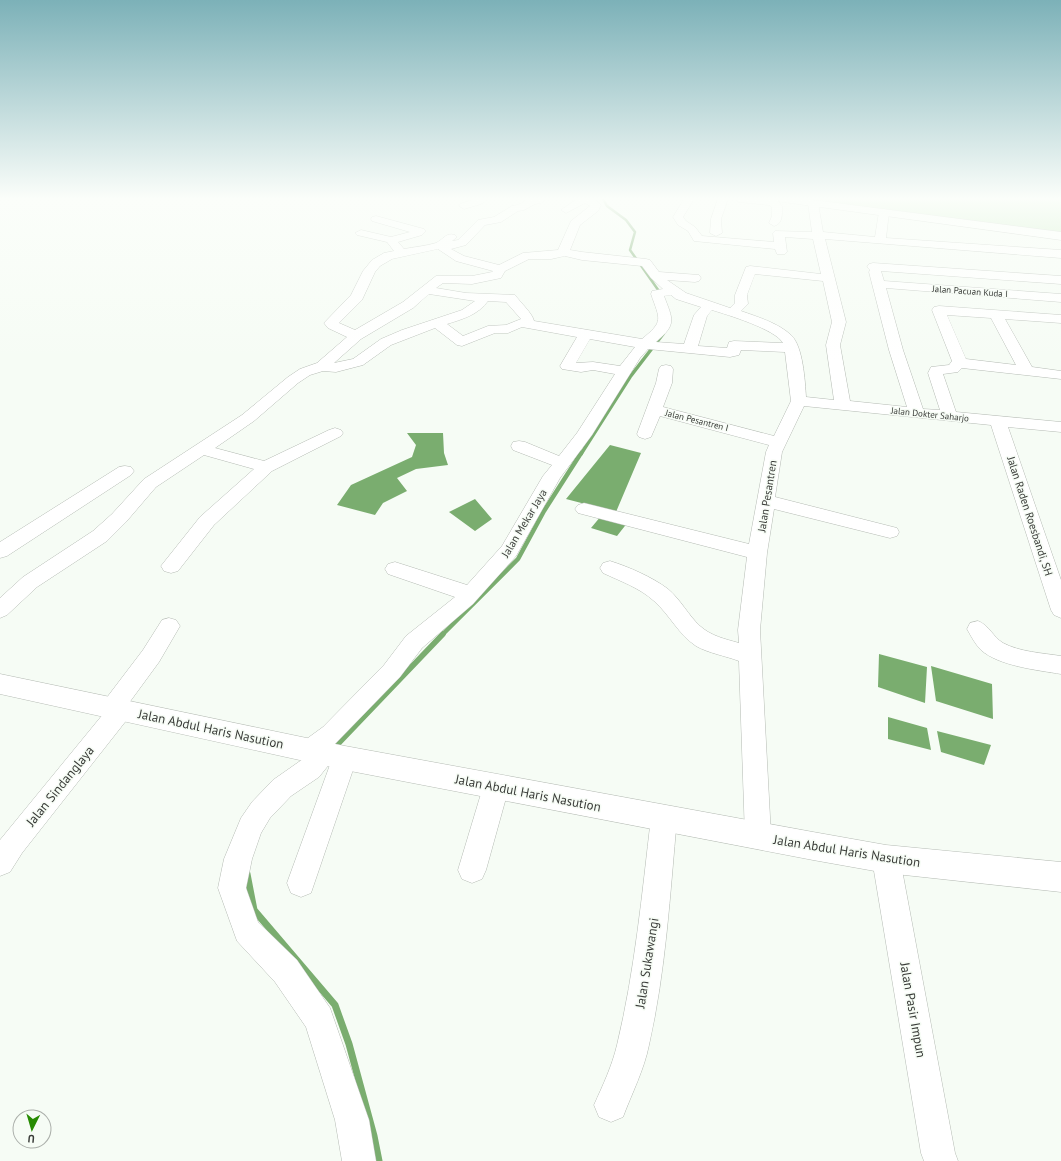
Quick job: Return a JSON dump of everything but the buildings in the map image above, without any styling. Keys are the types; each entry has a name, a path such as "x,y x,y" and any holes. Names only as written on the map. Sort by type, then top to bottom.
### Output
{"main road":[{"name":"Jalan Abdul Haris Nasution","path":"0,684 328,754 758,836 886,859 1061,877"}],"street":[{"path":"356,336 332,325 331,323 357,297 369,271 376,263 388,256 401,253"},
{"path":"452,253 459,258 500,269"},
{"path":"0,610 30,582 100,536 119,518 150,483 248,418 293,380 305,372 322,366 356,336 408,305 440,279 482,278 497,275 500,269 530,254 552,255 560,253"},
{"path":"567,253 569,255 646,263 665,293 681,296 733,312 774,329 787,338 792,348 799,401"},
{"path":"781,253 781,258"},
{"path":"823,253 830,278 839,322 838,330 832,345 843,405"},
{"path":"868,253 879,284 896,350 916,412"},
{"path":"1050,253 1061,254"},
{"path":"873,267 1061,280"},
{"path":"733,312 740,304 740,295 749,272 753,270 830,278"},
{"path":"654,275 695,278"},
{"name":"Jalan Pacuan Kuda I","path":"879,284 1061,298"},
{"path":"426,290 466,298 510,298 518,309 527,317 528,325"},
{"name":"Jalan Mekar Jaya","path":"359,1161 352,1120 319,1019 286,971 247,931 232,888 238,858 250,827 261,810 282,788 310,769 328,754 331,734 392,671 414,642 471,594 509,551 552,476 584,435 634,356 650,345 665,324 665,316 657,294 665,293"},
{"path":"322,366 336,368 358,362 386,342 407,333 438,324 467,313 478,306 484,298"},
{"path":"690,349 701,315 709,305"},
{"path":"960,364 939,310 1060,320"},
{"path":"996,314 1026,370"},
{"path":"438,324 462,342 492,329 508,330 519,323 650,345 730,353 734,352 734,345 792,348"},
{"path":"585,335 567,366 581,368 593,366 624,371"},
{"path":"950,416 936,370 952,369 956,365 960,364 1026,370 1059,380"},
{"name":"Jalan Pesantren I","path":"666,369 664,383 655,410 779,442"},
{"name":"Jalan Dokter Saharjo","path":"799,401 1061,427"},
{"name":"Jalan Pesantren","path":"758,836 750,630 751,609 757,553 767,501 774,452 799,401"},
{"path":"645,434 655,410"},
{"name":"Jalan Raden Roesbandi, SH","path":"998,421 1061,610"},
{"path":"171,566 207,521 266,467 335,433"},
{"path":"519,446 563,463"},
{"path":"201,449 266,467"},
{"path":"0,551 125,471"},
{"path":"767,501 890,532"},
{"path":"584,509 757,553"},
{"path":"610,568 646,585 661,595 672,606 682,621 692,632 705,641 751,656"},
{"path":"394,569 471,594"},
{"name":"Jalan Sindanglaya","path":"0,863 117,709 152,656 169,626"},
{"path":"978,629 988,644 999,651 1061,665"},
{"path":"301,883 328,754"},
{"path":"472,870 496,787"},
{"name":"Jalan Sukawangi","path":"611,1105 623,1077 633,1046 651,949 664,818"},
{"name":"Jalan Pasir Impun","path":"886,859 938,1153 941,1161"}],"shaded area":[{"path":"407,433 443,433 444,453 448,465 416,469 397,478 407,491 383,503 375,515 337,505 351,485 412,457 416,445"},
{"path":"610,445 641,453 616,512 566,499"},
{"path":"475,499 492,519 475,531 449,512"},
{"path":"601,516 628,522 617,536 591,528"},
{"path":"879,654 927,667 925,703 878,687"},
{"path":"931,666 992,684 993,719 936,701"},
{"path":"888,717 927,728 931,750 888,739"},
{"path":"937,731 991,745 984,765 941,752"}],"waterway":[{"path":"632,253 661,294"},
{"path":"581,454 630,377 663,334"},
{"path":"443,634 518,559 544,511 581,453"},
{"path":"334,748 443,634"},
{"path":"247,874 254,910 335,1005 349,1044 374,1136 379,1161"}]}
